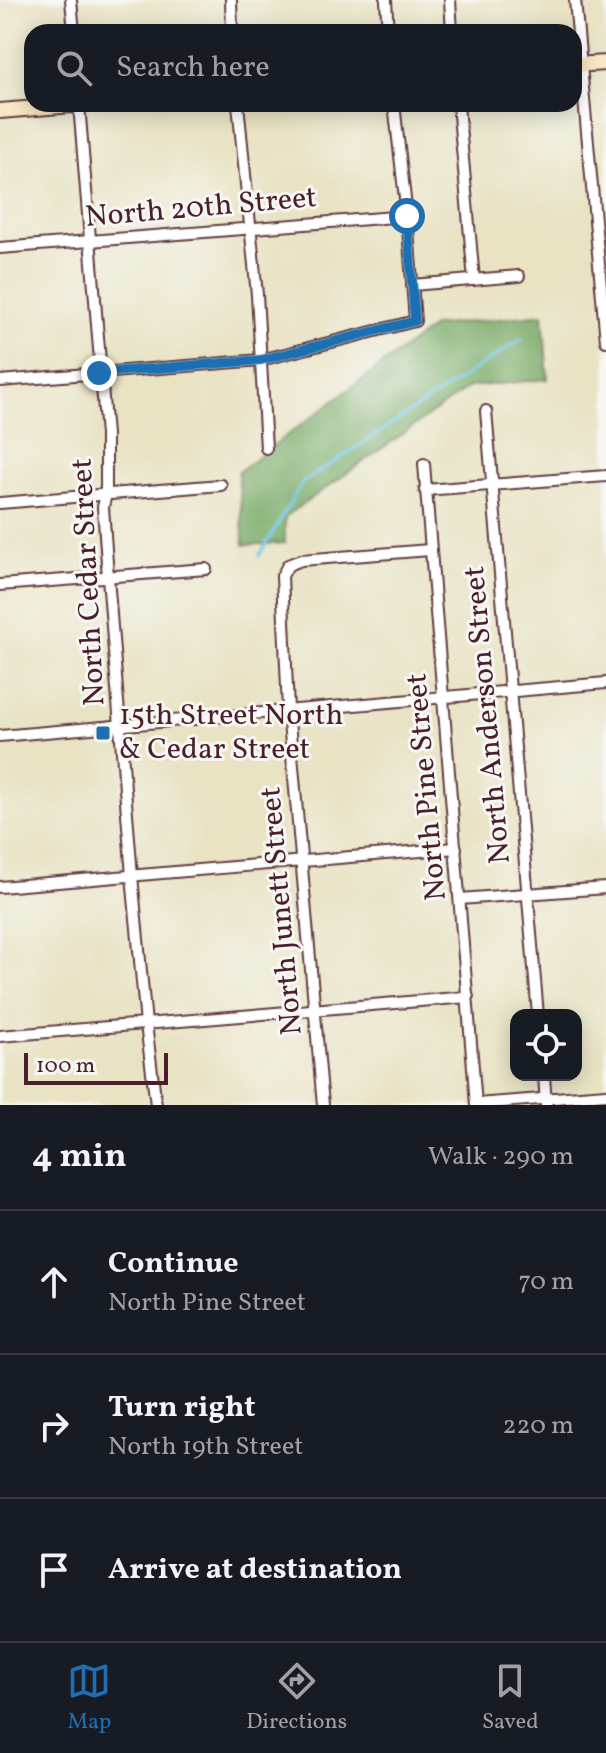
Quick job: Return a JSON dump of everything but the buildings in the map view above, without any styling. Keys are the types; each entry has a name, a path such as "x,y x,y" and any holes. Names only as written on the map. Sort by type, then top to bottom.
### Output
{"main road":[{"path":"582,65 606,63"},
{"path":"0,111 24,109"}],"street":[{"path":"71,0 73,24"},
{"path":"231,0 232,24"},
{"path":"386,0 388,24"},
{"path":"450,0 452,24"},
{"path":"575,0 576,24"},
{"path":"582,97 603,268 606,341"},
{"name":"North Cedar Street","path":"81,112 106,435 106,494 103,507 108,577 132,876 156,1105"},
{"path":"239,112 266,448"},
{"path":"0,381 261,360 415,321 395,112"},
{"path":"459,112 474,280"},
{"name":"North 20th Street","path":"0,248 407,216"},
{"path":"412,285 519,276"},
{"name":"North Anderson Street","path":"486,411 538,1009"},
{"name":"North Pine Street","path":"424,464 476,1104"},
{"path":"425,490 606,476"},
{"path":"0,503 221,485"},
{"name":"North Junett Street","path":"323,1105 288,710 284,570 301,560 430,550"},
{"path":"0,585 206,569"},
{"path":"0,736 606,683"},
{"path":"0,887 456,848"},
{"path":"460,899 606,888"},
{"path":"0,1036 468,997"},
{"path":"544,1081 546,1102"},
{"path":"476,1104 546,1102 606,1094"}],"green space":[{"path":"543,314 548,379 469,387 285,517 285,543 244,545 238,472 434,326"}],"waterway":[{"path":"259,556 302,483 523,338"}],"place":[{"name":"15th Street North & Cedar Street","path":"103,733"}],"route":[{"path":"99,373 261,360 415,321 407,216"}]}
